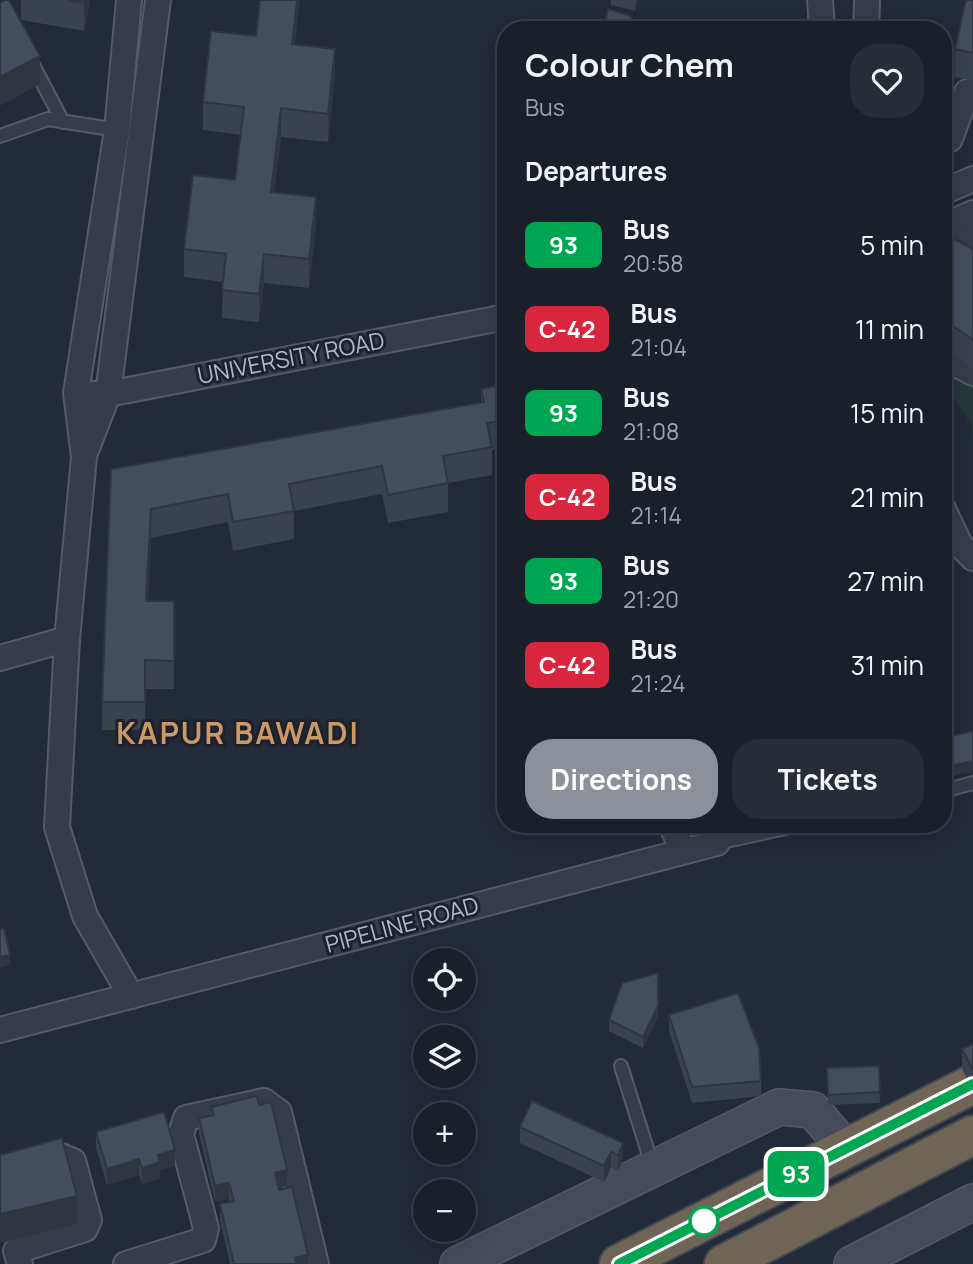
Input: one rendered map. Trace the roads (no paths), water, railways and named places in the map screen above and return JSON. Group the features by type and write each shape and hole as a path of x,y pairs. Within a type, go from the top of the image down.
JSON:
{"highway":[{"path":"619,1264 973,1084"},
{"path":"910,1116 932,1156"},
{"path":"724,1264 973,1135"}],"street":[{"path":"129,0 117,130 76,393 84,457 67,639 57,827 85,916 131,996"},
{"path":"84,457 108,394 158,0"},
{"path":"820,0 821,21"},
{"path":"867,21 869,1"},
{"path":"952,133 967,92 973,92"},
{"path":"952,188 973,179"},
{"path":"952,222 973,213"},
{"path":"952,247 973,238"},
{"name":"UNIVERSITY ROAD","path":"76,393 108,394 497,319"},
{"path":"952,362 973,373"},
{"path":"952,521 969,544"},
{"path":"0,658 67,639"},
{"path":"675,833 683,851"},
{"name":"PIPELINE ROAD","path":"0,1030 717,843"},
{"path":"126,1264 203,1240 206,1228 181,1134 186,1118 264,1101 279,1112 316,1264"},
{"path":"458,1264 779,1107 813,1110 846,1149"},
{"path":"0,1171 61,1156 74,1161 89,1220 85,1229 12,1256"},
{"path":"852,1264 973,1202"}],"lane":[{"path":"25,51 63,122"},
{"path":"0,136 48,119 117,130"},
{"path":"952,789 973,783"},
{"name":"PIPELINE ROAD","path":"717,843 753,833"},
{"path":"621,1066 653,1168"}],"district":[{"name":"KAPUR BAWADI","path":"238,734"}]}
